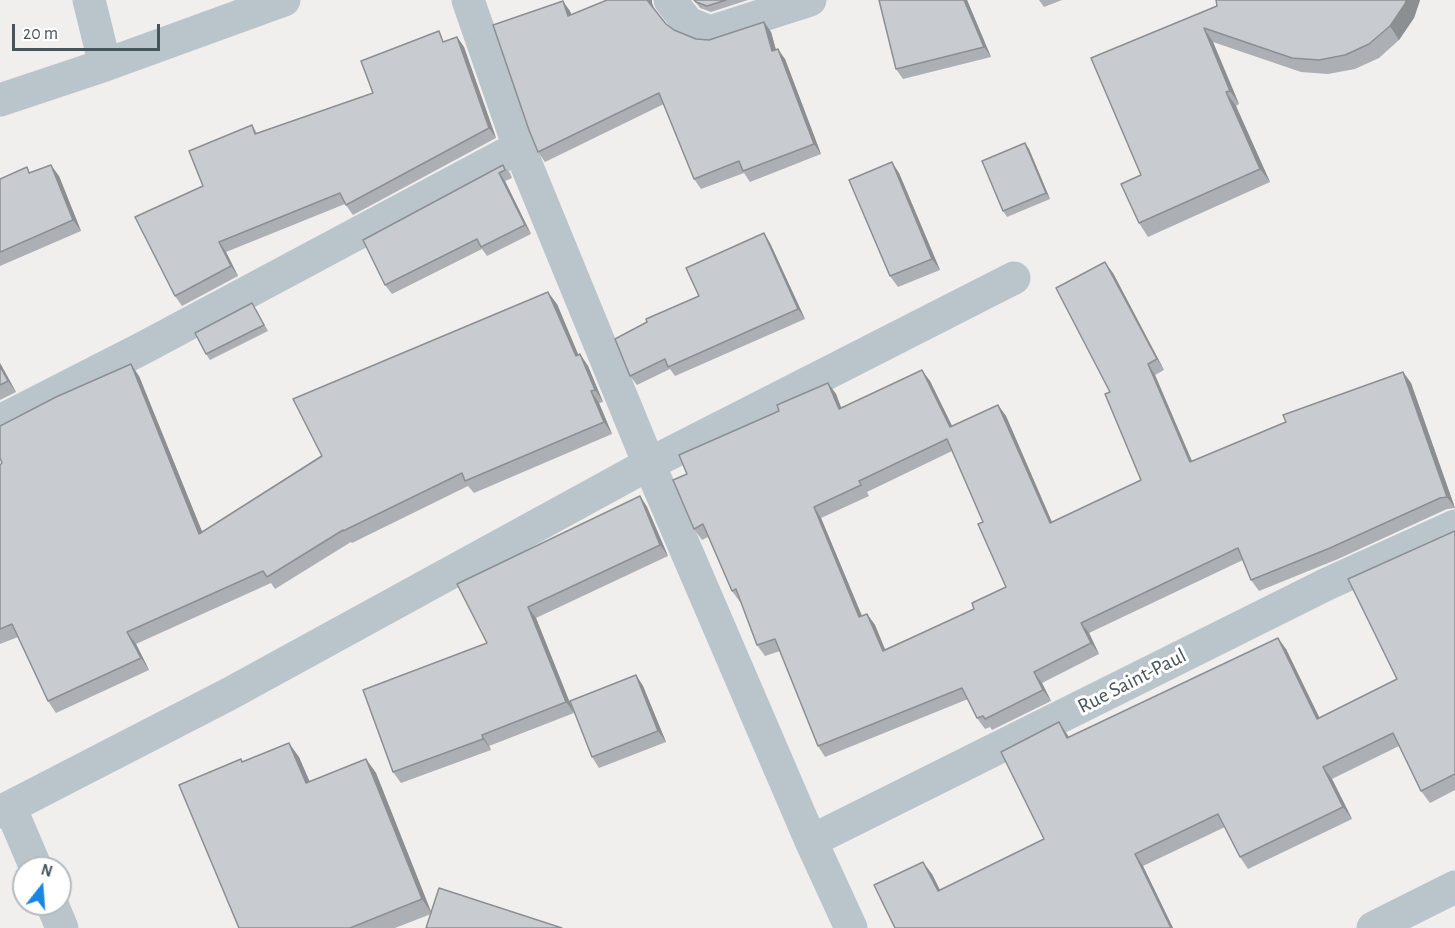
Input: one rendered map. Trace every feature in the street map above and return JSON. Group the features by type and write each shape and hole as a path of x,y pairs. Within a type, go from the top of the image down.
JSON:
{"street":[{"path":"89,0 105,65"},
{"path":"0,100 105,65 284,0"},
{"path":"468,0 519,147 649,464 811,841 851,928"},
{"path":"670,0 688,22 710,32 810,0"},
{"path":"0,421 143,348 519,147"},
{"path":"30,856 5,809 229,694 649,464 1014,278"},
{"name":"Rue Saint-Paul","path":"811,841 1327,584 1455,526"},
{"path":"1373,928 1455,887"}],"building":[{"path":"607,0 647,0 666,24 696,39 709,40 764,22 772,51 778,49 814,144 743,171 739,161 694,179 659,93 538,152 493,25 563,1 568,16"},
{"path":"694,0 726,0 707,6"},
{"path":"879,0 964,0 984,47 896,69"},
{"path":"1216,0 1406,0 1390,26 1369,44 1345,55 1319,60 1292,58 1204,28 1230,91 1226,92 1260,169 1139,223 1121,184 1141,175 1091,58 1217,6"},
{"path":"439,31 443,42 457,37 489,128 346,205 340,193 219,242 231,266 175,296 135,217 203,186 189,151 252,125 255,134 373,93 361,61"},
{"path":"1025,143 1046,193 1003,211 982,161"},
{"path":"892,162 932,259 890,276 849,180"},
{"path":"51,165 73,220 0,252 0,179 27,167 29,173"},
{"path":"503,165 505,170 499,173 525,225 481,247 477,239 385,285 363,240"},
{"path":"764,233 798,309 668,367 665,359 630,376 615,339 647,322 646,319 699,296 686,268"},
{"path":"1105,262 1157,359 1148,364 1190,462 1286,422 1283,415 1403,372 1447,497 1440,498 1330,548 1251,580 1238,548 1081,623 1091,643 1034,672 1043,690 985,719 983,716 977,718 962,688 818,746 775,639 757,645 736,589 732,591 703,524 694,529 673,480 687,474 679,455 779,411 777,405 828,383 839,409 922,370 950,427 998,405 1050,523 1141,480 1105,394 1110,392 1056,288","holes":["947,439 983,522 978,524 1006,587 972,603 974,609 883,651 867,614 859,617 814,507 861,485 859,481"]},
{"path":"548,292 576,356 580,354 595,390 591,391 604,422 465,481 462,473 343,530 267,577 263,571 127,632 141,658 48,701 12,624 0,629 0,465 2,463 0,426 56,397 131,364 199,534 322,456 293,399"},
{"path":"252,303 264,325 206,354 195,333"},
{"path":"0,366 8,381 0,385"},
{"path":"640,496 660,545 528,607 566,702 482,735 483,739 393,772 363,690 487,643 457,584"},
{"path":"1455,531 1455,774 1421,791 1393,733 1323,767 1343,807 1240,857 1218,814 1135,854 1171,928 895,928 874,885 923,862 938,891 1044,839 1001,752 1059,722 1067,738 1278,638 1317,719 1397,679 1348,579"},
{"path":"636,675 658,731 592,757 570,701"},
{"path":"289,743 306,783 366,759 422,899 350,928 239,928 179,785 241,759 242,762"},
{"path":"439,888 562,928 426,928"}]}
